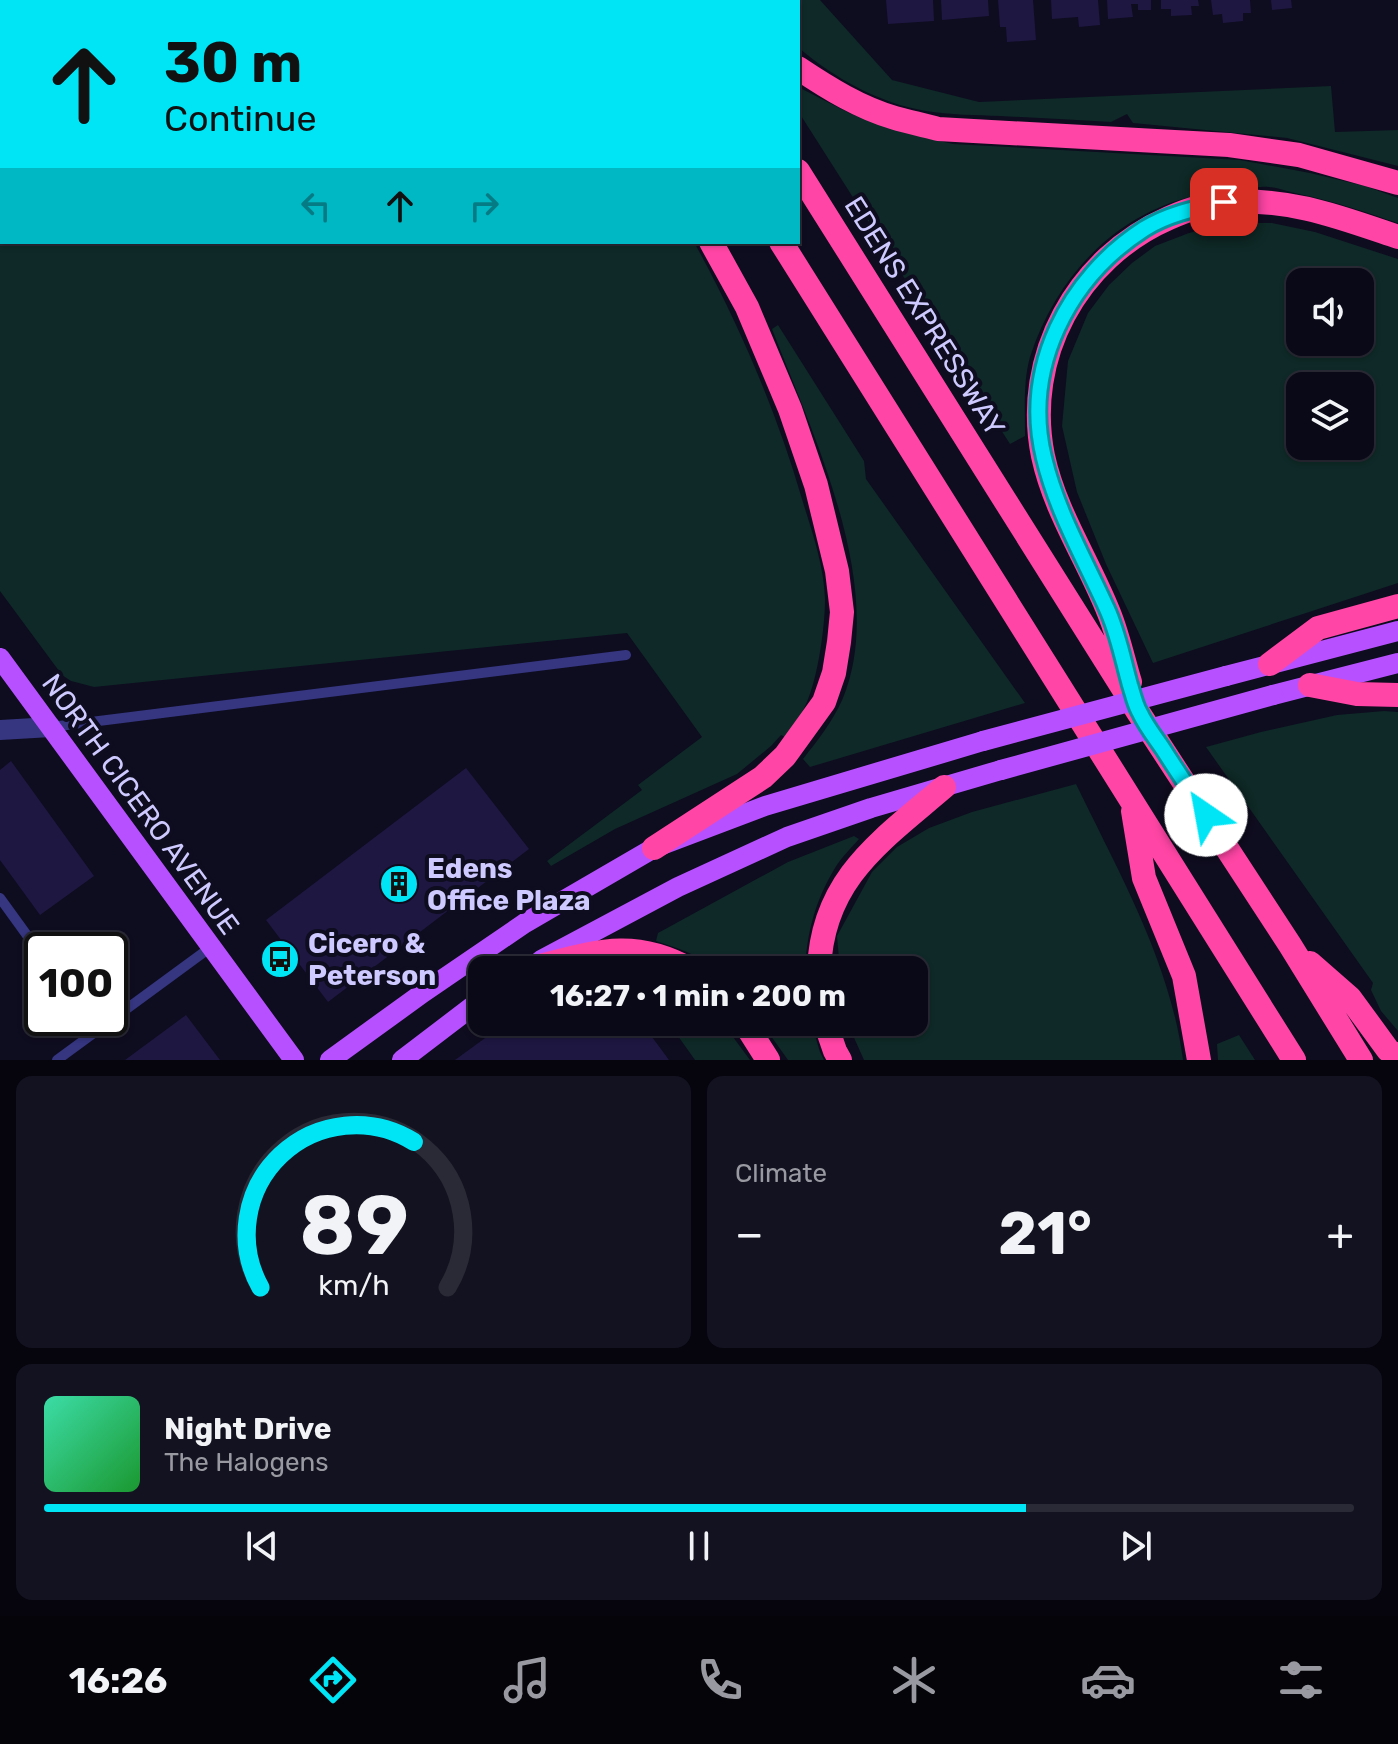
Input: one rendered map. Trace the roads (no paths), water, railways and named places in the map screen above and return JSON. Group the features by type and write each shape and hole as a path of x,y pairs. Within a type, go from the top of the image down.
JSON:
{"highway":[{"path":"800,69 857,103 892,117 938,129 1229,145 1299,155 1398,183"},
{"name":"EDENS EXPRESSWAY","path":"800,174 1361,1060"},
{"path":"1138,712 1109,613 1074,542 1043,457 1039,419 1040,381 1050,345 1065,310 1112,253 1146,228 1200,207 1224,202 1274,202 1316,210 1398,237"},
{"path":"654,848 763,777 785,756 824,702 834,673 842,612 837,571 816,485 790,409 747,307 712,244"},
{"path":"782,244 1294,1060"},
{"path":"1270,664 1318,628 1398,606"},
{"path":"1310,685 1357,694 1398,695"},
{"path":"820,956 826,923 837,895 855,868 874,846 944,787"},
{"path":"1130,797 1144,878 1184,976 1199,1060"},
{"path":"1290,945 1350,998 1388,1050 1398,1057"},
{"path":"585,956 615,949 644,951 660,956"},
{"path":"753,1036 768,1060"},
{"path":"830,1036 840,1060"}],"main road":[{"path":"330,1060 525,923 654,848 765,806 983,741 1398,631"},
{"name":"NORTH CICERO AVENUE","path":"0,658 294,1060"},
{"path":"550,956 678,887 787,837 871,808 1001,770 1398,663"},
{"path":"402,1060 468,1010"}],"street":[{"path":"0,730 51,727"}],"lane":[{"path":"51,727 626,655"},
{"path":"0,898 25,932"},
{"path":"128,1008 211,947"},
{"path":"57,1060 89,1036"}],"place":[{"name":"Edens Office Plaza","path":"399,884"},
{"name":"Cicero & Peterson","path":"280,959"}]}
